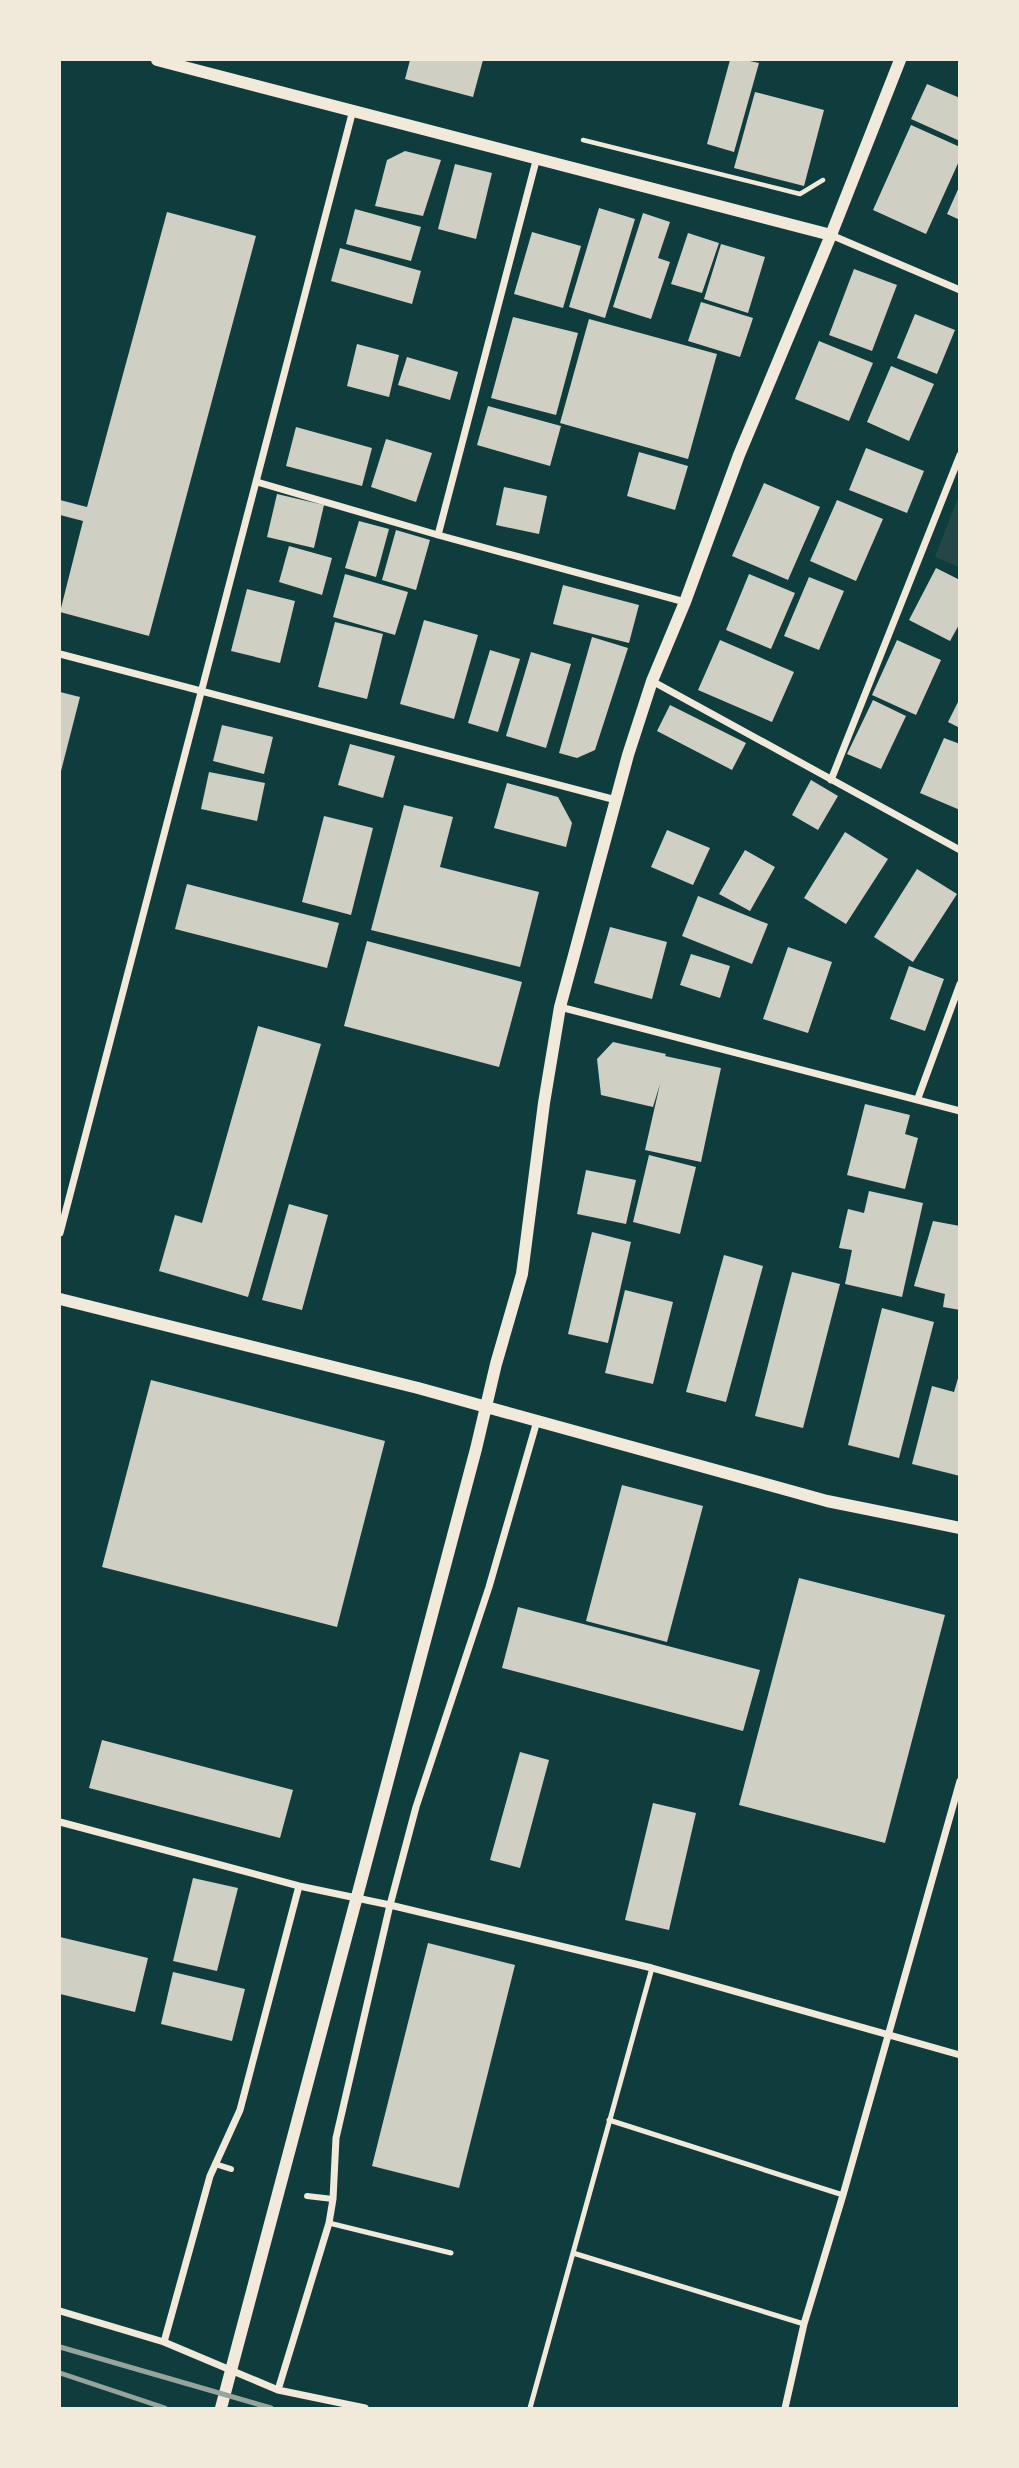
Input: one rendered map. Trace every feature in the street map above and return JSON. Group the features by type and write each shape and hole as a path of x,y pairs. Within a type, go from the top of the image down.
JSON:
{"street":[{"path":"157,60 831,235 960,290"},
{"path":"221,2409 522,1274 544,1103 560,1007 616,800 652,681 685,602 739,455 831,235 900,60"},
{"path":"60,1233 354,110"},
{"path":"438,535 537,157"},
{"path":"831,780 960,455"},
{"path":"257,482 438,535 685,602"},
{"path":"60,654 616,800"},
{"path":"652,681 960,850"},
{"path":"918,1098 960,984"},
{"path":"560,1007 960,1111"},
{"path":"60,1299 538,1420 827,1501 960,1528"},
{"path":"278,2390 329,2223 336,2138 390,1905 416,1807 489,1587 538,1420"},
{"path":"785,2409 804,2323 959,1783"},
{"path":"60,1822 299,1885 652,1968 960,2055"},
{"path":"164,2342 210,2176 240,2110 299,1885"},
{"path":"215,2164 231,2169"},
{"path":"307,2196 333,2199"},
{"path":"60,2311 164,2342 278,2390 365,2409"}],"lane":[{"path":"530,2409 652,1968"},
{"path":"609,2120 843,2194"},
{"path":"329,2223 451,2253"},
{"path":"573,2253 804,2323"}],"path":[{"path":"583,140 800,194 825,179"}],"shaded area":[{"path":"959,495 959,567 935,557"}],"building":[{"path":"410,60 483,60 473,97 405,79"},
{"path":"730,60 759,63 734,152 707,144"},
{"path":"927,84 960,98 960,141 911,119"},
{"path":"755,92 824,110 804,186 734,168"},
{"path":"911,125 960,147 960,159 926,234 873,210"},
{"path":"405,151 441,160 423,216 375,206 387,160"},
{"path":"455,164 492,173 476,239 438,229"},
{"path":"960,185 960,220 947,214"},
{"path":"599,208 635,219 605,318 569,307"},
{"path":"355,209 421,227 411,261 346,244"},
{"path":"167,212 256,236 149,636 60,612 83,521 60,515 60,500 87,507"},
{"path":"643,213 670,222 658,258 670,262 651,319 613,307"},
{"path":"532,232 581,246 563,308 514,294"},
{"path":"688,233 719,243 702,293 671,284"},
{"path":"721,244 765,257 748,313 704,299"},
{"path":"340,248 421,271 412,304 331,281"},
{"path":"854,269 897,285 872,351 829,335"},
{"path":"701,302 753,318 740,357 688,341"},
{"path":"915,314 955,330 937,374 897,358"},
{"path":"513,317 578,333 556,415 491,398"},
{"path":"589,319 717,354 688,459 560,423"},
{"path":"819,341 873,363 849,421 795,399"},
{"path":"357,344 399,355 389,397 347,386"},
{"path":"407,357 458,372 450,400 398,385"},
{"path":"891,366 934,384 909,441 867,422"},
{"path":"488,406 561,426 550,466 477,445"},
{"path":"296,427 372,448 362,486 286,466"},
{"path":"386,439 432,453 416,502 371,487"},
{"path":"866,448 924,471 907,513 849,490"},
{"path":"639,452 688,466 675,510 627,496"},
{"path":"764,483 820,507 788,580 732,556"},
{"path":"504,487 547,496 539,534 496,525"},
{"path":"277,494 324,505 314,548 267,537"},
{"path":"837,500 883,519 856,581 810,561"},
{"path":"359,521 389,529 376,577 345,568"},
{"path":"396,530 430,540 416,590 382,580"},
{"path":"289,546 332,558 322,595 279,582"},
{"path":"936,568 960,580 960,623 950,641 909,620"},
{"path":"345,574 408,592 395,635 333,617"},
{"path":"749,574 795,593 771,649 726,630"},
{"path":"809,577 844,591 819,650 784,636"},
{"path":"563,585 639,605 629,643 553,624"},
{"path":"247,589 295,601 280,663 231,651"},
{"path":"424,620 478,635 454,719 400,704"},
{"path":"335,622 383,634 367,699 318,687"},
{"path":"592,637 628,648 595,750 577,758 559,753"},
{"path":"720,640 794,672 772,722 698,690"},
{"path":"897,640 941,660 916,715 872,695"},
{"path":"490,650 520,659 498,732 468,723"},
{"path":"531,652 571,664 546,748 506,736"},
{"path":"60,692 80,697 60,775"},
{"path":"960,698 960,728 948,722"},
{"path":"873,700 906,716 881,769 847,754"},
{"path":"670,705 746,743 732,770 657,731"},
{"path":"222,725 273,737 264,774 213,761"},
{"path":"944,738 960,744 960,810 920,793"},
{"path":"350,744 395,756 383,798 338,785"},
{"path":"209,772 265,783 257,821 201,809"},
{"path":"811,780 838,796 818,830 792,815"},
{"path":"507,783 558,797 572,823 566,847 494,828"},
{"path":"404,805 453,817 440,867 539,892 520,967 371,930"},
{"path":"324,816 373,828 351,915 302,902"},
{"path":"667,830 710,848 693,885 651,867"},
{"path":"845,832 888,859 846,924 804,898"},
{"path":"745,850 775,867 750,911 719,894"},
{"path":"917,869 957,894 913,962 874,937"},
{"path":"187,884 339,923 327,968 175,929"},
{"path":"698,896 768,924 752,964 682,936"},
{"path":"610,927 667,942 652,999 594,983"},
{"path":"367,941 522,982 499,1067 344,1026"},
{"path":"788,947 832,962 808,1033 763,1019"},
{"path":"691,954 730,966 720,998 680,985"},
{"path":"909,966 944,979 925,1031 890,1019"},
{"path":"258,1026 321,1044 248,1297 159,1271 175,1215 202,1223"},
{"path":"613,1042 721,1068 701,1162 645,1150 660,1084 653,1107 601,1095 597,1059"},
{"path":"865,1104 910,1115 905,1134 918,1138 905,1189 847,1175"},
{"path":"649,1155 696,1167 680,1234 633,1222"},
{"path":"586,1170 636,1180 626,1224 577,1214"},
{"path":"869,1191 923,1203 902,1297 845,1284 852,1250 839,1248 848,1209 864,1213"},
{"path":"289,1204 328,1215 302,1310 262,1300"},
{"path":"933,1221 960,1226 960,1310 943,1307 945,1294 914,1286"},
{"path":"592,1232 631,1242 608,1343 568,1334"},
{"path":"724,1255 763,1266 726,1402 686,1392"},
{"path":"792,1272 840,1284 803,1428 755,1416"},
{"path":"625,1290 673,1302 653,1384 605,1373"},
{"path":"882,1308 934,1322 899,1458 848,1445"},
{"path":"959,1375 960,1476 912,1464 932,1386 954,1392"},
{"path":"151,1380 385,1441 337,1627 102,1567"},
{"path":"622,1485 703,1506 667,1642 586,1621"},
{"path":"799,1578 945,1615 885,1843 739,1805"},
{"path":"518,1607 760,1670 743,1731 502,1668"},
{"path":"102,1740 293,1790 280,1838 89,1788"},
{"path":"520,1752 549,1760 520,1868 490,1860"},
{"path":"653,1803 696,1813 669,1930 625,1920"},
{"path":"193,1878 238,1888 217,1971 173,1961"},
{"path":"60,1937 148,1958 135,2012 60,1994"},
{"path":"428,1943 515,1965 459,2188 372,2166"},
{"path":"173,1972 245,1989 232,2041 161,2024"}],"railway":[{"path":"60,2347 271,2408"},
{"path":"60,2373 165,2408"}]}
